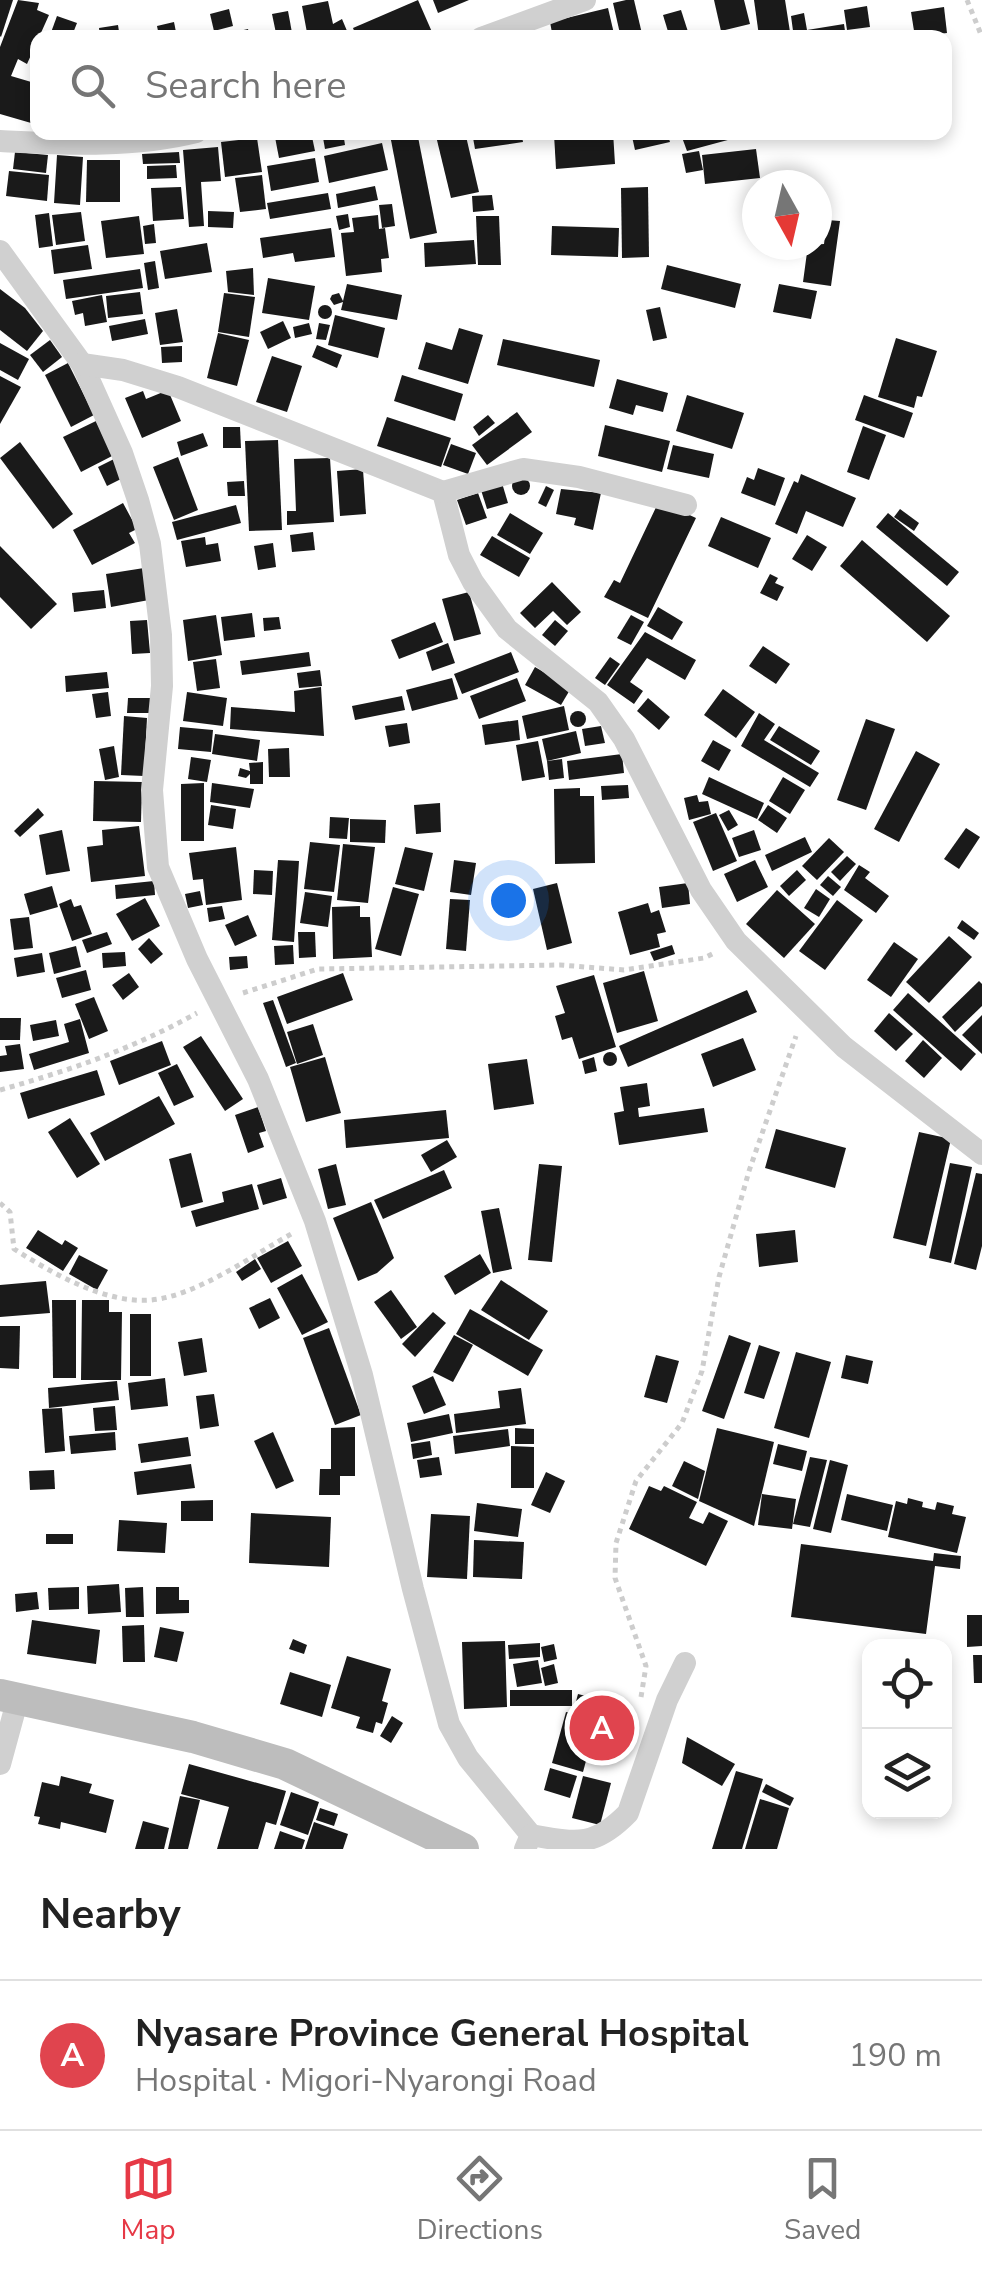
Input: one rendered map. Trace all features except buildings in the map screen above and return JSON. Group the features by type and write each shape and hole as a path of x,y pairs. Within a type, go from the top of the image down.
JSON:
{"street":[{"path":"503,30 584,0"},
{"path":"0,141 146,140"},
{"path":"0,251 82,364 122,453 138,500 155,574 162,669 152,790 158,867 258,1079 315,1221 362,1375 449,1724 468,1758 528,1842 581,1843 615,1826 628,1812 685,1663"},
{"path":"82,364 124,370 178,387 443,492 523,470 579,477 686,505"},
{"path":"443,492 459,554 473,582 507,629 598,702 624,738 700,890 736,941 844,1047 982,1154"},
{"path":"0,1764 9,1697 193,1737 285,1764 463,1849"}],"path":[{"path":"967,0 982,37"},
{"path":"0,1090 85,1066 160,1034 220,1001 318,969 560,965 624,970 704,958 736,941"},
{"path":"654,1738 640,1692 646,1666 614,1578 616,1543 636,1480 682,1423 702,1371 719,1277 749,1171 807,1008"},
{"path":"0,1203 10,1212 14,1249 54,1274 97,1292 151,1300 197,1286 315,1221"}],"place":[{"name":"Nyasare Province General Hospital","path":"602,1728"}]}
